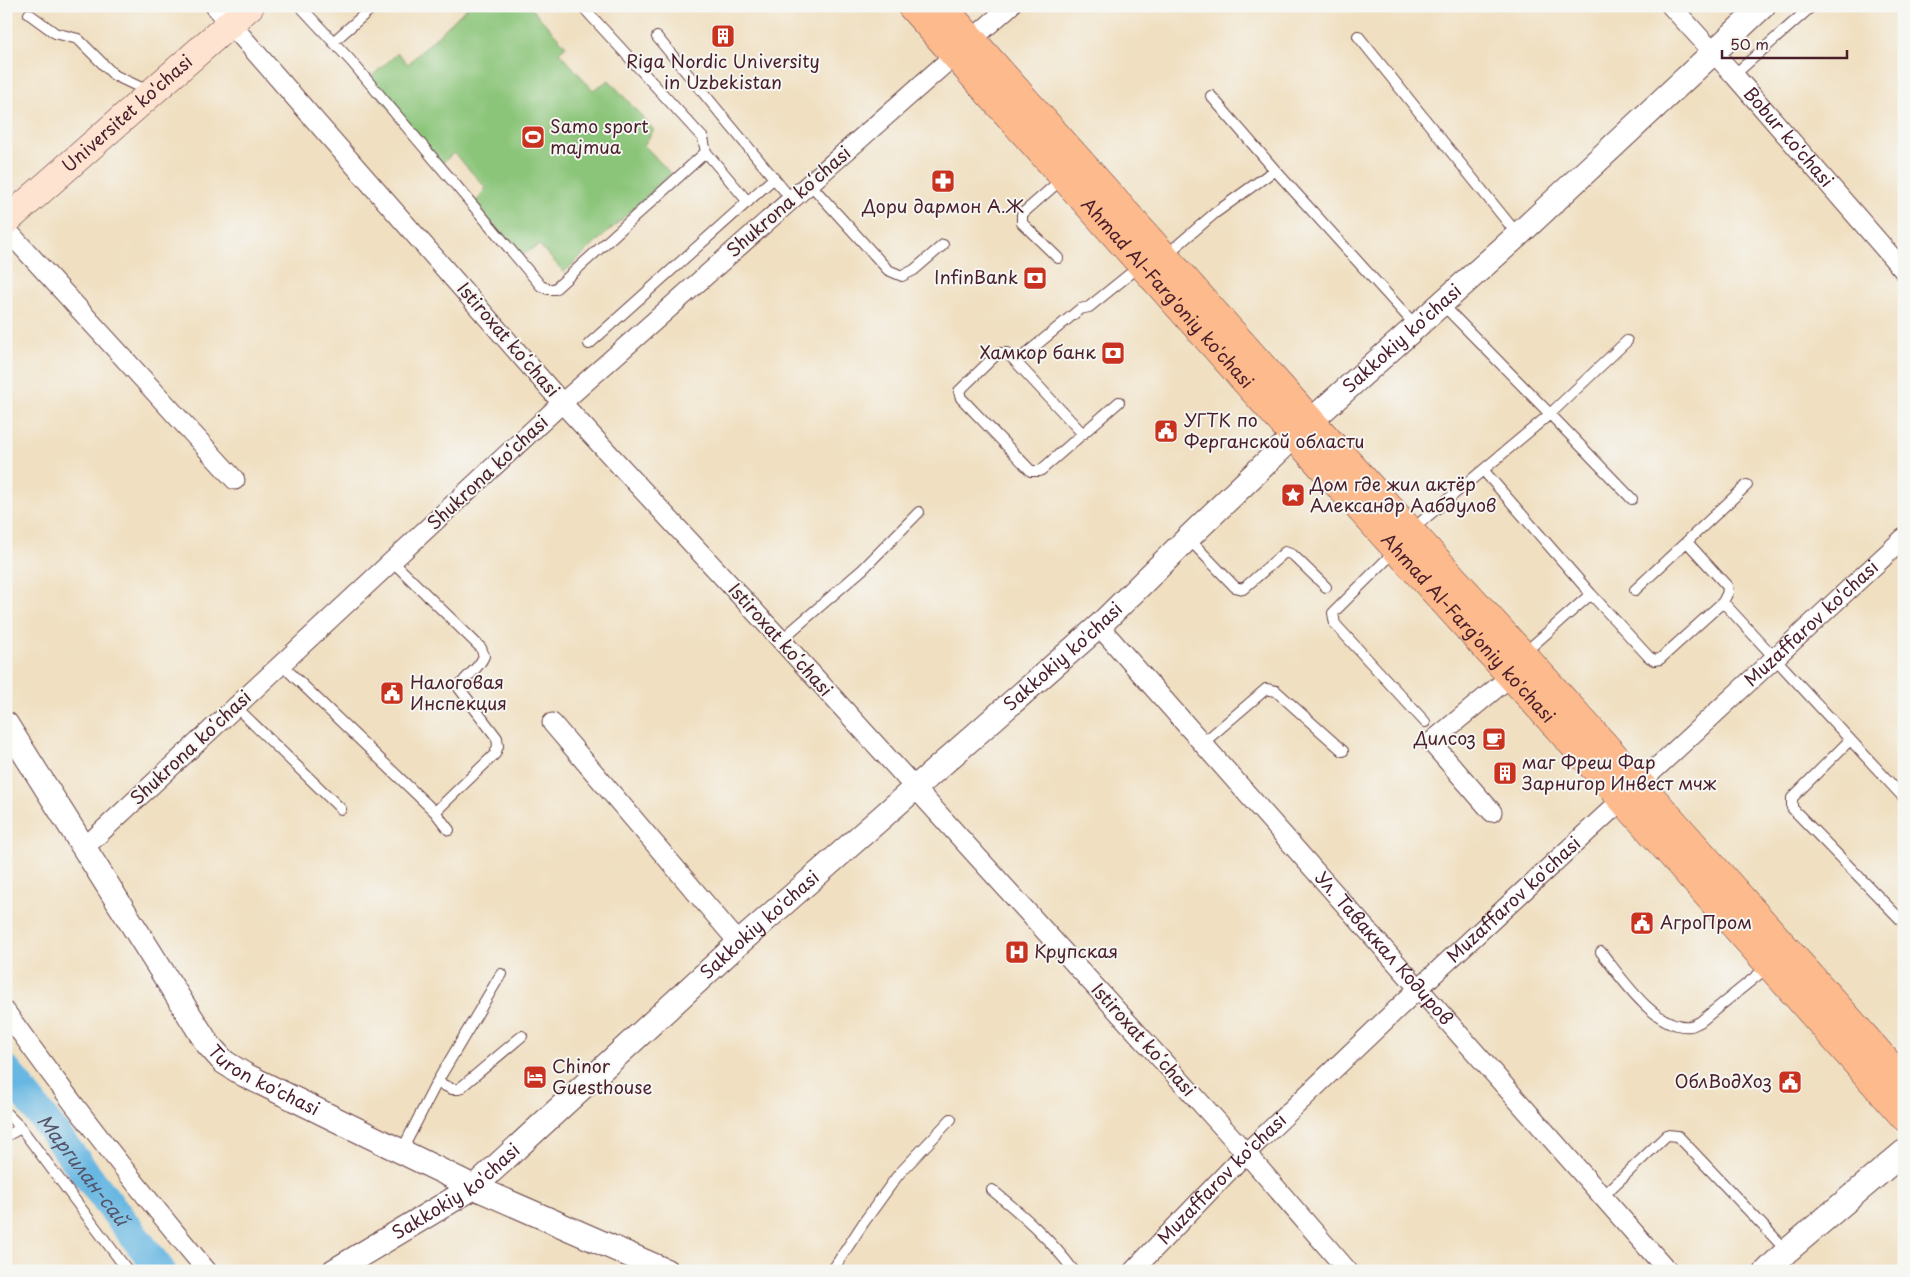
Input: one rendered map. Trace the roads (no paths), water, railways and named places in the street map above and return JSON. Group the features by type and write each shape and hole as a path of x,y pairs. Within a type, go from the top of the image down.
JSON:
{"main road":[{"name":"Ahmad Al-Farg'oniy ko'chasi","path":"911,6 964,48 1302,428 1630,791 1904,1081"},
{"name":"Ahmad Al-Farg'oniy ko'chasi","path":"942,6 964,48 1064,177 1153,260"},
{"name":"Universitet ko'chasi","path":"6,221 152,93 232,12"},
{"name":"Ahmad Al-Farg'oniy ko'chasi","path":"1630,791 1770,965 1904,1117"}],"street":[{"name":"Shukrona koʻchasi","path":"85,847 562,403 1010,6"},
{"name":"Bobur ko'chasi","path":"1671,6 1734,75 1904,270"},
{"name":"Sakkokiy ko'chasi","path":"334,1271 474,1187 739,943 1099,626 1302,428 1518,235 1764,6"},
{"name":"Istiroxat koʻchasi","path":"232,12 562,403 1246,1153 1348,1271"},
{"path":"6,229 235,480"},
{"name":"Muzaffarov ko'chasi","path":"1134,1271 1246,1153 1419,988 1904,538"},
{"name":"Ул. Таваккал Кодиров","path":"1099,626 1668,1271"},
{"path":"1492,812 1431,742 1517,666"},
{"path":"552,723 739,943"},
{"name":"Turon ko'chasi","path":"6,724 207,1043 224,1062 245,1075 400,1153 666,1271"},
{"path":"6,1012 131,1180 208,1271"},
{"path":"1778,1264 1904,1152"}],"lane":[{"path":"300,6 333,42 541,286 548,289 555,289 706,152"},
{"path":"333,42 374,6"},
{"path":"582,6 703,138 706,152 748,202"},
{"path":"1734,75 1812,6"},
{"path":"29,14 55,33 78,40 114,75 152,93"},
{"path":"1358,36 1518,235"},
{"path":"656,37 792,200"},
{"path":"1211,96 1274,170 1416,326"},
{"path":"1016,362 1080,309 1089,307 1274,170"},
{"path":"1058,258 1022,223 1022,214 1064,177"},
{"path":"589,344 774,178"},
{"path":"810,184 888,270 902,276 914,270 944,245"},
{"path":"1441,303 1632,499"},
{"path":"1425,722 1335,624 1333,613 1403,540 1550,414 1627,341"},
{"path":"1082,434 1007,353 998,353 959,391 961,398 1031,471 1040,471 1119,402"},
{"path":"1484,471 1591,594 1649,657 1654,660 1660,659 1723,602 1728,592 1727,586 1686,542"},
{"path":"1635,590 1747,485"},
{"path":"780,640 863,569 919,512"},
{"path":"1188,538 1235,587 1243,589 1285,552 1294,555 1326,587"},
{"path":"392,561 481,648 484,656 480,666 462,683 460,688 497,738 498,746 495,754 435,812"},
{"path":"1517,666 1591,594"},
{"path":"1723,602 1904,798"},
{"path":"281,664 435,812 449,830"},
{"path":"1203,743 1266,689 1276,691 1343,751"},
{"path":"236,707 341,810"},
{"path":"1850,740 1792,798 1792,808 1904,922"},
{"path":"1600,952 1657,1017 1673,1023 1690,1026 1700,1022 1770,965"},
{"path":"400,1153 437,1082 501,974"},
{"path":"437,1082 452,1090 459,1089 522,1036"},
{"path":"6,1114 21,1128 128,1271"},
{"path":"832,1271 898,1175 951,1119"},
{"path":"6,1136 21,1128"},
{"path":"1603,1196 1667,1135 1678,1136 1778,1264"},
{"path":"992,1190 1032,1223 1057,1248 1074,1271"}],"waterway":[{"name":"Маргилан-сай","path":"6,1070 161,1271"}],"place":[{"name":"Riga Nordic University in Uzbekistan","path":"723,36"},
{"name":"Samo sport majmua","path":"533,137"},
{"name":"Дори дармон А.Ж","path":"943,181"},
{"name":"InfinBank","path":"1035,278"},
{"name":"Хамкор банк","path":"1113,353"},
{"name":"УГТК по Ферганской области","path":"1166,431"},
{"name":"Дом где жил актёр Александр Аабдулов","path":"1293,495"},
{"name":"Налоговая Инспекция","path":"392,693"},
{"name":"Дилсоз","path":"1494,739"},
{"name":"маг Фреш Фар Зарнигор Инвест мчж","path":"1505,773"},
{"name":"АгроПром","path":"1642,923"},
{"name":"Крупская","path":"1017,952"},
{"name":"Chinor Guesthouse","path":"535,1077"},
{"name":"ОблВодХоз","path":"1790,1082"}]}
